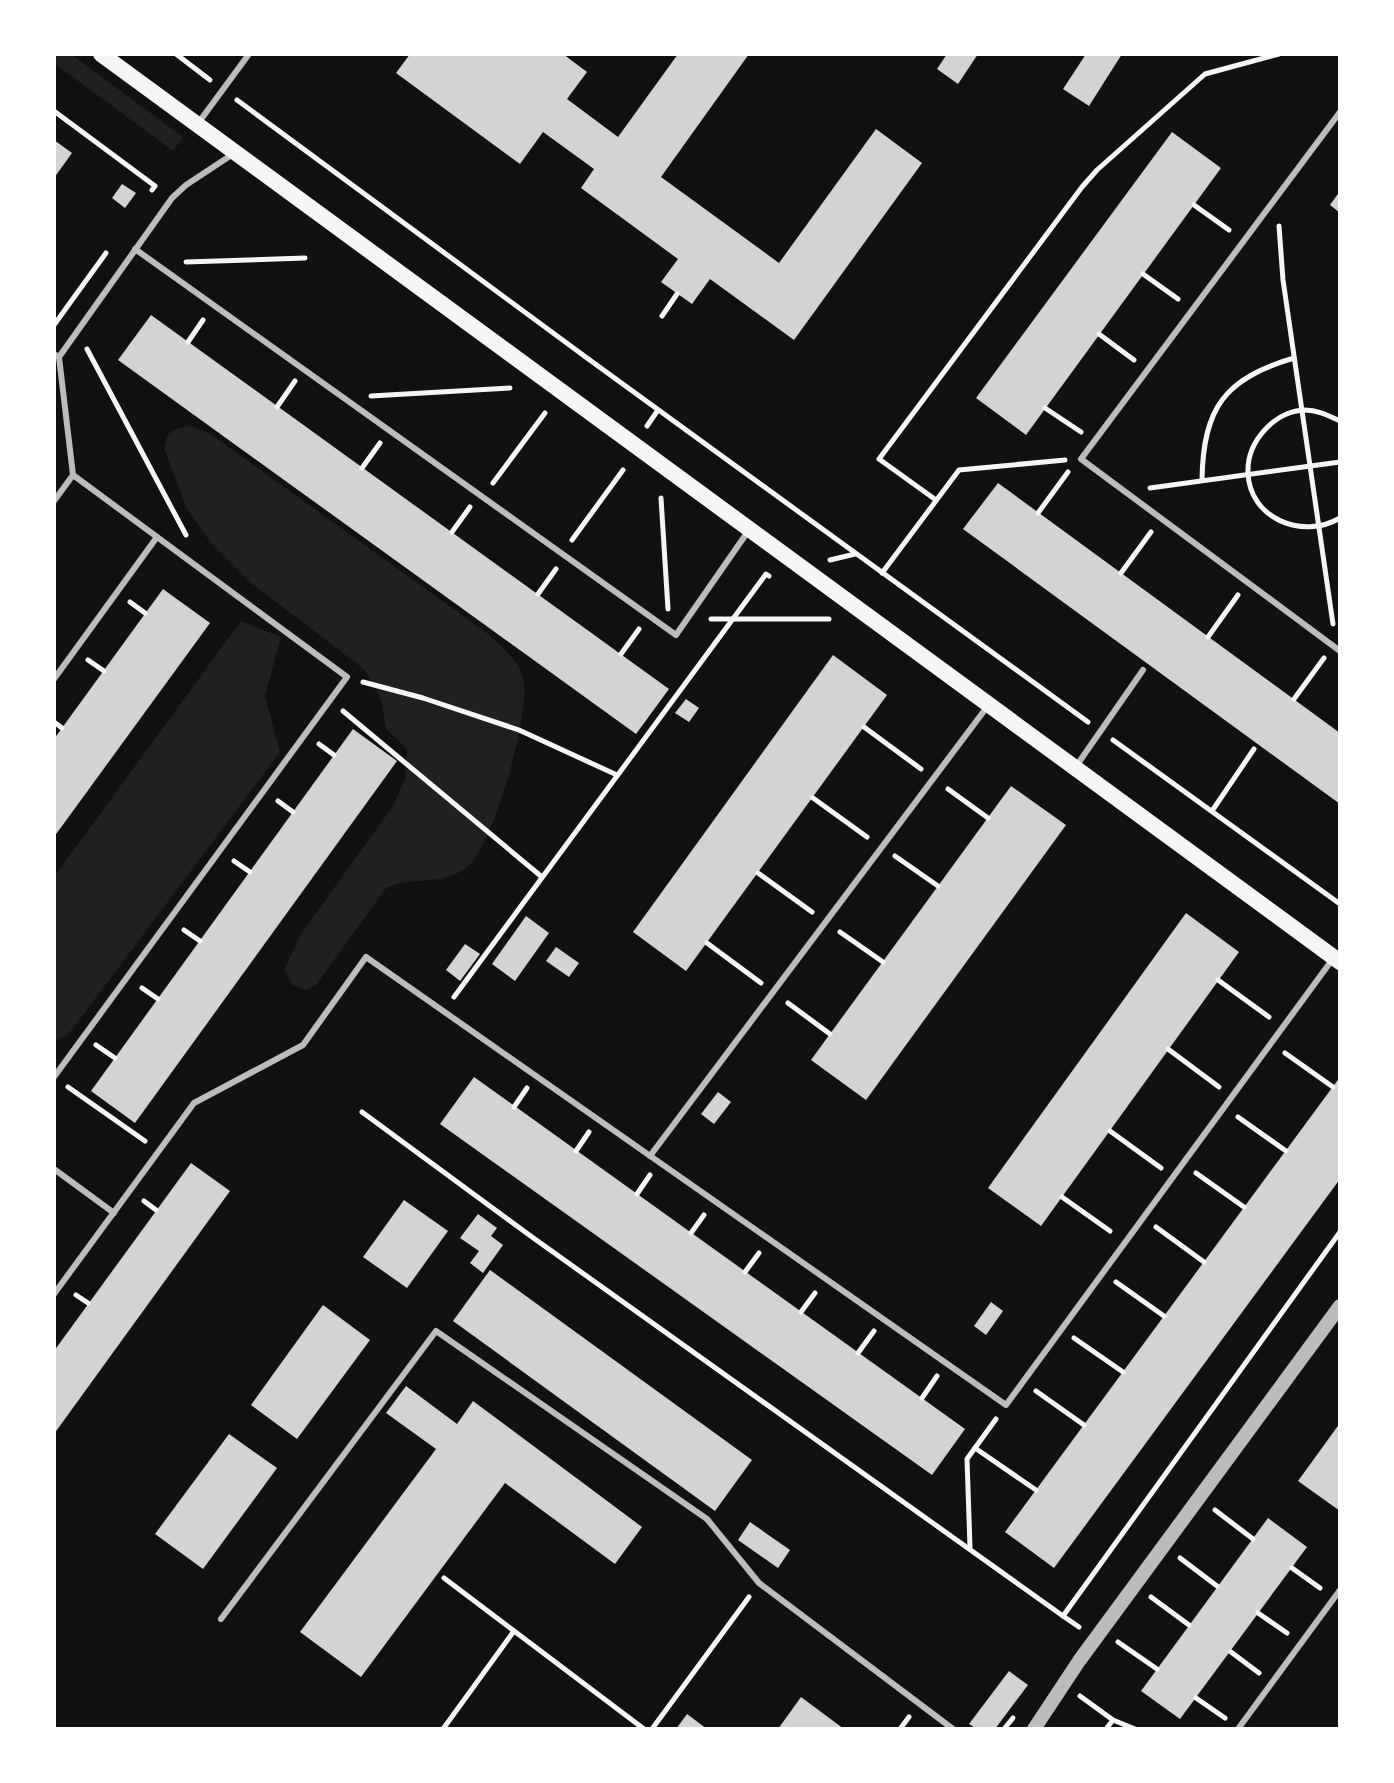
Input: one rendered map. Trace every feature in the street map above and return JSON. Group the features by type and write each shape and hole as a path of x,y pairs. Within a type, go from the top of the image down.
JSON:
{"main road":[{"path":"101,54 1337,960"}],"street":[{"path":"1034,1729 1102,1630 1340,1306"}],"lane":[{"path":"197,126 249,54"},
{"path":"1336,648 1079,459 1340,112"},
{"path":"54,501 73,475 56,355 77,331 172,198 186,185 235,153"},
{"path":"135,249 676,635 750,528"},
{"path":"54,1077 347,677 73,475"},
{"path":"54,679 157,537"},
{"path":"1075,767 1143,670"},
{"path":"650,1156 989,704"},
{"path":"54,1294 194,1103 303,1045 366,957 1006,1405 1271,1042 1337,960"},
{"path":"54,1169 114,1213"},
{"path":"221,1619 436,1331 707,1519 759,1583 953,1729"},
{"path":"1238,1728 1340,1590"}],"path":[{"path":"176,54 856,554"},
{"path":"936,500 879,459 1082,187 1205,74 1279,54"},
{"path":"54,111 155,186 146,198"},
{"path":"1277,197 1283,280 1336,648 1294,699"},
{"path":"1194,205 1244,240"},
{"path":"54,325 109,249"},
{"path":"154,263 305,258"},
{"path":"1143,274 1193,309"},
{"path":"662,316 677,294"},
{"path":"188,342 213,305"},
{"path":"77,331 206,572"},
{"path":"1099,334 1148,370"},
{"path":"1202,480 1209,426 1222,401 1240,380 1264,367 1294,358"},
{"path":"277,407 303,369"},
{"path":"343,398 510,388"},
{"path":"1045,408 1094,442"},
{"path":"1340,421 1323,413 1302,410 1283,416 1266,427 1255,444 1248,474 1259,502 1273,517 1290,525 1319,528 1340,518"},
{"path":"452,532 545,413"},
{"path":"362,468 389,430"},
{"path":"882,573 959,470 1079,459"},
{"path":"1038,513 1079,459"},
{"path":"1125,491 1340,462"},
{"path":"538,594 623,470"},
{"path":"661,498 669,630"},
{"path":"1121,573 1162,518"},
{"path":"443,1011 766,574"},
{"path":"1208,637 1247,582"},
{"path":"621,654 648,615"},
{"path":"686,621 734,617 829,619"},
{"path":"347,677 519,730 617,775"},
{"path":"329,701 542,877"},
{"path":"54,722 62,728"},
{"path":"1212,811 1254,749"},
{"path":"1218,980 1283,1027"},
{"path":"1271,1042 1333,1087"},
{"path":"1168,1049 1232,1096"},
{"path":"66,1086 159,1151"},
{"path":"1224,1107 1286,1151"},
{"path":"362,1112 1063,1616 1340,1232"},
{"path":"1110,1131 1173,1177"},
{"path":"1183,1163 1244,1207"},
{"path":"1062,1197 1125,1242"},
{"path":"1143,1217 1204,1262"},
{"path":"1103,1272 1164,1316"},
{"path":"1061,1329 1123,1372"},
{"path":"1022,1382 1084,1425"},
{"path":"970,1549 967,1459 1006,1405"},
{"path":"975,1448 1036,1490"},
{"path":"1199,1499 1253,1539"},
{"path":"1164,1546 1217,1586"},
{"path":"1292,1568 1334,1598"},
{"path":"444,1578 644,1729"},
{"path":"652,1729 759,1583"},
{"path":"1135,1585 1189,1625"},
{"path":"1258,1613 1301,1642"},
{"path":"1102,1630 1157,1669"},
{"path":"443,1729 514,1631"},
{"path":"1231,1652 1272,1682"},
{"path":"1075,1692 1113,1720 1135,1729"},
{"path":"1196,1698 1238,1728"},
{"path":"1106,1729 1113,1720"}],"shaded area":[{"path":"54,54 71,54 183,137 173,151 54,63"},
{"path":"192,426 212,435 487,633 515,661 524,681 521,721 508,779 488,835 477,855 467,867 447,877 386,888 316,985 306,990 293,985 284,970 301,934 393,806 405,779 407,749 386,729 381,700 365,670 250,582 211,543 186,507 164,448 168,434 178,428"},
{"path":"241,621 281,637 265,696 280,752 68,1035 54,1041 54,877"}],"building":[{"path":"410,54 563,54 587,72 567,99 618,137 678,54 749,54 661,177 779,263 876,129 922,163 794,340 710,279 692,304 661,282 678,259 581,188 594,169 543,132 520,164 396,73"},
{"path":"947,54 978,54 958,84 937,69"},
{"path":"1086,54 1122,54 1089,106 1063,89"},
{"path":"1172,132 1221,168 1026,435 976,398"},
{"path":"54,140 72,153 54,178"},
{"path":"122,184 136,193 125,208 112,198"},
{"path":"1340,191 1340,213 1330,205"},
{"path":"151,315 669,689 636,734 118,360"},
{"path":"998,483 1340,733 1340,804 963,529"},
{"path":"163,589 210,623 54,837 54,739"},
{"path":"833,655 887,695 686,971 633,932"},
{"path":"686,699 699,708 689,722 675,713"},
{"path":"353,729 397,761 135,1123 91,1091"},
{"path":"1011,786 1066,825 866,1100 811,1060"},
{"path":"1186,913 1239,952 1041,1226 988,1188"},
{"path":"526,916 549,933 515,981 492,964"},
{"path":"465,944 480,954 460,981 446,970"},
{"path":"556,947 579,963 569,977 546,961"},
{"path":"474,1077 965,1429 932,1475 440,1124"},
{"path":"1340,1077 1340,1179 1054,1568 1005,1532"},
{"path":"718,1092 731,1102 714,1124 701,1114"},
{"path":"191,1163 230,1191 54,1434 54,1351"},
{"path":"404,1200 448,1231 407,1288 363,1257"},
{"path":"478,1214 497,1228 491,1236 503,1245 483,1273 470,1263 479,1251 460,1238"},
{"path":"490,1270 752,1460 715,1511 453,1321"},
{"path":"991,1302 1003,1311 986,1335 974,1326"},
{"path":"323,1305 370,1340 297,1439 251,1405"},
{"path":"406,1386 457,1424 473,1401 642,1527 615,1564 505,1483 361,1677 300,1632 436,1449 386,1413"},
{"path":"1340,1423 1340,1511 1298,1481"},
{"path":"229,1434 277,1468 203,1569 155,1534"},
{"path":"1268,1518 1307,1547 1180,1719 1141,1691"},
{"path":"750,1522 790,1550 778,1568 738,1540"},
{"path":"1009,1671 1028,1685 995,1729 977,1729 969,1724"},
{"path":"801,1697 844,1729 778,1729"},
{"path":"687,1714 707,1729 676,1729"}]}
